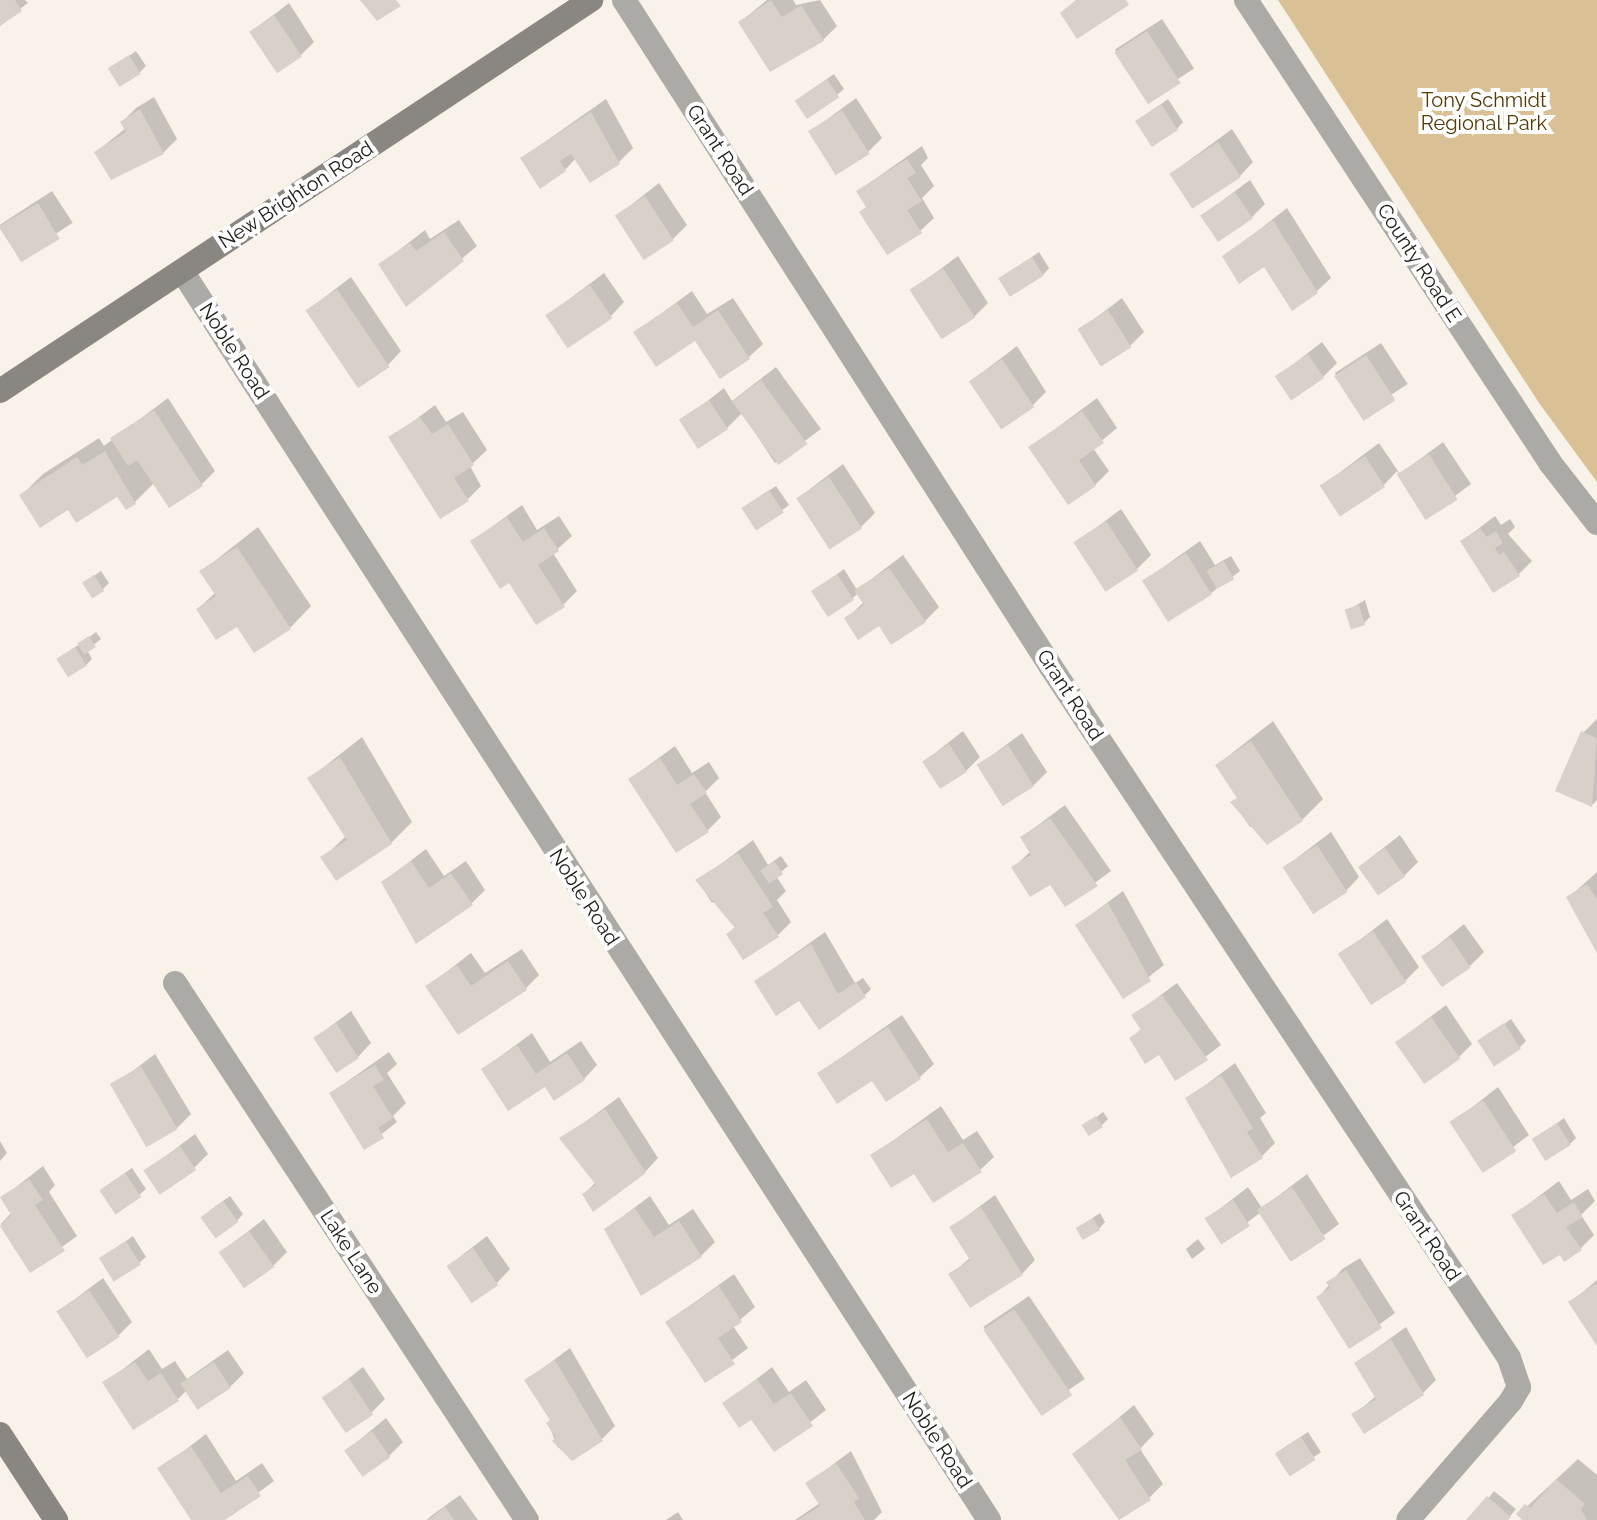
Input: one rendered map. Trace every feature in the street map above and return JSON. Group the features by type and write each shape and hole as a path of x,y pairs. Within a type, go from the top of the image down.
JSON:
{"street":[{"name":"New Brighton Road","path":"0,391 591,0"},
{"name":"Grant Road","path":"624,0 1051,667 1509,1358 1519,1387 1408,1520"},
{"name":"County Road E","path":"1246,0 1551,464 1597,523"},
{"name":"Noble Road","path":"182,271 989,1520"},
{"name":"Lake Lane","path":"175,983 527,1520"},
{"path":"0,1434 56,1520"}],"green space":[{"name":"Tony Schmidt Regional Park","path":"1278,0 1597,0 1597,482 1539,403"}],"building":[{"path":"0,0 15,0 22,11 0,26"},
{"path":"360,0 396,0 401,6 377,21"},
{"path":"771,0 782,17 801,5 824,41 770,72 738,22"},
{"path":"1076,0 1126,0 1129,5 1077,39 1060,13"},
{"path":"274,15 302,56 277,73 249,32"},
{"path":"1147,31 1181,83 1148,104 1114,52"},
{"path":"129,55 141,74 119,87 108,68"},
{"path":"827,79 839,97 807,119 795,101"},
{"path":"1161,104 1178,130 1152,147 1135,121"},
{"path":"140,109 164,154 111,180 94,152 126,132 120,122"},
{"path":"842,110 870,154 836,175 808,131"},
{"path":"591,112 620,164 590,183 571,154 560,161 566,171 540,189 520,158"},
{"path":"1218,142 1241,177 1192,209 1169,174"},
{"path":"907,159 916,173 907,178 922,201 907,210 922,233 887,255 859,212 866,207 856,191"},
{"path":"1235,192 1253,219 1218,242 1200,215"},
{"path":"645,196 674,240 644,260 615,216"},
{"path":"38,203 60,239 21,262 0,226"},
{"path":"1273,220 1318,293 1292,311 1264,267 1239,284 1222,256"},
{"path":"444,232 464,261 406,307 378,264 410,243 416,251"},
{"path":"1032,257 1044,276 1010,297 998,278"},
{"path":"943,268 975,317 942,339 909,290"},
{"path":"590,285 612,318 568,348 545,315"},
{"path":"337,289 390,367 358,388 305,310"},
{"path":"677,303 693,327 718,310 750,359 720,379 695,341 656,367 633,332"},
{"path":"1108,310 1131,347 1101,366 1077,329"},
{"path":"1308,354 1324,378 1291,400 1275,376"},
{"path":"1366,355 1395,400 1364,421 1334,376"},
{"path":"1002,359 1034,407 1001,429 969,381"},
{"path":"761,380 807,444 778,465 732,401"},
{"path":"709,400 728,429 698,449 679,420"},
{"path":"154,410 203,486 169,508 137,460 128,466 110,438"},
{"path":"1082,411 1104,443 1079,460 1096,486 1068,505 1028,447"},
{"path":"420,417 432,434 448,424 474,465 454,478 469,501 440,519 388,437"},
{"path":"105,451 136,504 126,510 117,497 76,523 68,510 40,528 19,495 77,457 82,465"},
{"path":"1429,454 1458,500 1425,520 1397,474"},
{"path":"1365,456 1385,487 1340,516 1320,485"},
{"path":"829,477 862,528 830,549 796,498"},
{"path":"769,490 784,513 756,531 741,508"},
{"path":"507,517 523,542 544,528 559,551 538,565 565,607 536,625 509,583 500,589 470,541"},
{"path":"1106,521 1138,570 1105,592 1073,542"},
{"path":"1480,528 1487,537 1496,531 1503,543 1495,548 1499,555 1504,552 1520,576 1493,593 1460,541"},
{"path":"237,547 291,629 254,653 237,627 216,640 196,609 216,596 199,571"},
{"path":"1186,553 1212,595 1168,622 1142,581"},
{"path":"1224,561 1234,579 1217,589 1207,571"},
{"path":"889,568 926,622 891,645 879,626 858,640 844,618 864,605 854,590"},
{"path":"837,574 854,600 828,617 811,591"},
{"path":"94,575 104,591 92,599 82,582"},
{"path":"1359,605 1365,625 1351,629 1345,609"},
{"path":"89,636 96,647 84,654 77,643"},
{"path":"75,647 87,666 68,677 56,659"},
{"path":"1581,731 1597,738 1592,807 1555,791"},
{"path":"1251,741 1303,821 1267,845 1230,802 1237,798 1215,765"},
{"path":"949,744 967,772 940,789 922,761"},
{"path":"1008,745 1034,787 1003,806 977,765"},
{"path":"340,757 392,844 336,881 320,857 347,840 307,778"},
{"path":"660,758 677,785 694,774 707,793 690,804 709,832 676,853 628,779"},
{"path":"1050,818 1098,886 1065,907 1050,885 1030,897 1011,867 1031,855 1020,837"},
{"path":"1317,845 1347,892 1313,914 1283,867"},
{"path":"1385,848 1405,877 1378,896 1358,867"},
{"path":"738,853 773,907 763,913 779,937 743,960 726,934 735,928 695,880"},
{"path":"411,861 429,888 451,873 473,905 416,944 381,882"},
{"path":"774,861 783,874 769,884 760,871"},
{"path":"1587,884 1597,899 1597,953 1566,897"},
{"path":"1108,903 1151,981 1123,999 1075,925"},
{"path":"1373,931 1406,982 1371,1005 1338,954"},
{"path":"1450,937 1471,968 1442,987 1421,957"},
{"path":"811,944 838,994 856,982 866,997 819,1030 799,1001 776,1016 754,981"},
{"path":"508,961 527,990 458,1035 425,986 457,965 471,986"},
{"path":"1162,995 1208,1060 1175,1081 1159,1055 1145,1064 1129,1038 1141,1030 1131,1015"},
{"path":"1431,1017 1460,1059 1424,1084 1395,1042"},
{"path":"336,1023 359,1058 336,1073 313,1038"},
{"path":"1504,1023 1521,1049 1494,1066 1477,1040"},
{"path":"888,1027 921,1079 886,1102 872,1081 837,1104 817,1073"},
{"path":"517,1045 536,1074 567,1053 585,1080 554,1101 545,1087 508,1111 481,1069"},
{"path":"375,1065 384,1080 373,1086 393,1118 378,1128 384,1138 364,1150 329,1093"},
{"path":"141,1066 178,1129 146,1147 110,1084"},
{"path":"1221,1075 1253,1128 1247,1132 1263,1158 1231,1178 1185,1098"},
{"path":"1483,1100 1516,1151 1483,1173 1449,1122"},
{"path":"605,1109 646,1173 593,1212 582,1194 596,1185 559,1138"},
{"path":"1096,1116 1103,1127 1088,1136 1082,1125"},
{"path":"927,1119 948,1152 963,1143 982,1172 933,1203 914,1174 891,1188 870,1155"},
{"path":"1557,1123 1571,1145 1545,1161 1532,1139"},
{"path":"180,1146 196,1170 160,1195 144,1171"},
{"path":"125,1173 141,1197 116,1214 99,1190"},
{"path":"29,1179 43,1200 35,1205 65,1251 30,1273 0,1226 11,1215 0,1197"},
{"path":"1292,1187 1326,1239 1291,1262 1257,1210"},
{"path":"1544,1194 1557,1213 1574,1202 1583,1217 1566,1227 1582,1250 1564,1262 1560,1255 1543,1265 1511,1215"},
{"path":"1233,1200 1250,1226 1221,1245 1204,1219"},
{"path":"223,1201 238,1222 216,1238 200,1217"},
{"path":"981,1207 1023,1275 970,1308 948,1274 970,1260 949,1227"},
{"path":"635,1208 654,1237 679,1221 702,1257 641,1296 604,1229"},
{"path":"1093,1218 1100,1230 1083,1240 1076,1228"},
{"path":"249,1231 274,1267 244,1288 219,1252"},
{"path":"126,1241 141,1265 114,1282 99,1258"},
{"path":"473,1248 498,1285 472,1303 446,1266"},
{"path":"1346,1270 1382,1328 1349,1349 1316,1297 1330,1288 1326,1282"},
{"path":"1597,1283 1597,1346 1568,1302"},
{"path":"719,1286 742,1322 718,1338 735,1364 705,1383 665,1322"},
{"path":"89,1290 119,1337 87,1358 56,1311"},
{"path":"1014,1309 1072,1395 1041,1416 983,1330"},
{"path":"1391,1339 1424,1395 1364,1434 1351,1414 1376,1399 1354,1363"},
{"path":"555,1360 603,1441 572,1461 552,1441 556,1438 546,1423 550,1420 524,1380"},
{"path":"135,1362 148,1381 161,1373 179,1401 133,1430 102,1382"},
{"path":"214,1362 231,1388 197,1410 180,1384"},
{"path":"349,1379 373,1415 346,1433 322,1397"},
{"path":"757,1379 774,1404 791,1393 813,1426 774,1452 751,1420 739,1428 722,1403"},
{"path":"1120,1417 1142,1450 1125,1460 1151,1500 1119,1520 1072,1454"},
{"path":"372,1431 390,1457 363,1477 344,1451"},
{"path":"1301,1437 1316,1460 1290,1477 1275,1454"},
{"path":"191,1446 221,1493 248,1476 261,1496 225,1520 191,1520 157,1468"},
{"path":"836,1463 859,1498 854,1502 865,1520 798,1520 820,1506 805,1483"},
{"path":"1556,1479 1585,1504 1581,1509 1587,1520 1522,1520 1516,1514 1525,1504 1530,1508"},
{"path":"1487,1496 1511,1517 1508,1520 1466,1520"},
{"path":"445,1507 454,1520 428,1520"}]}
